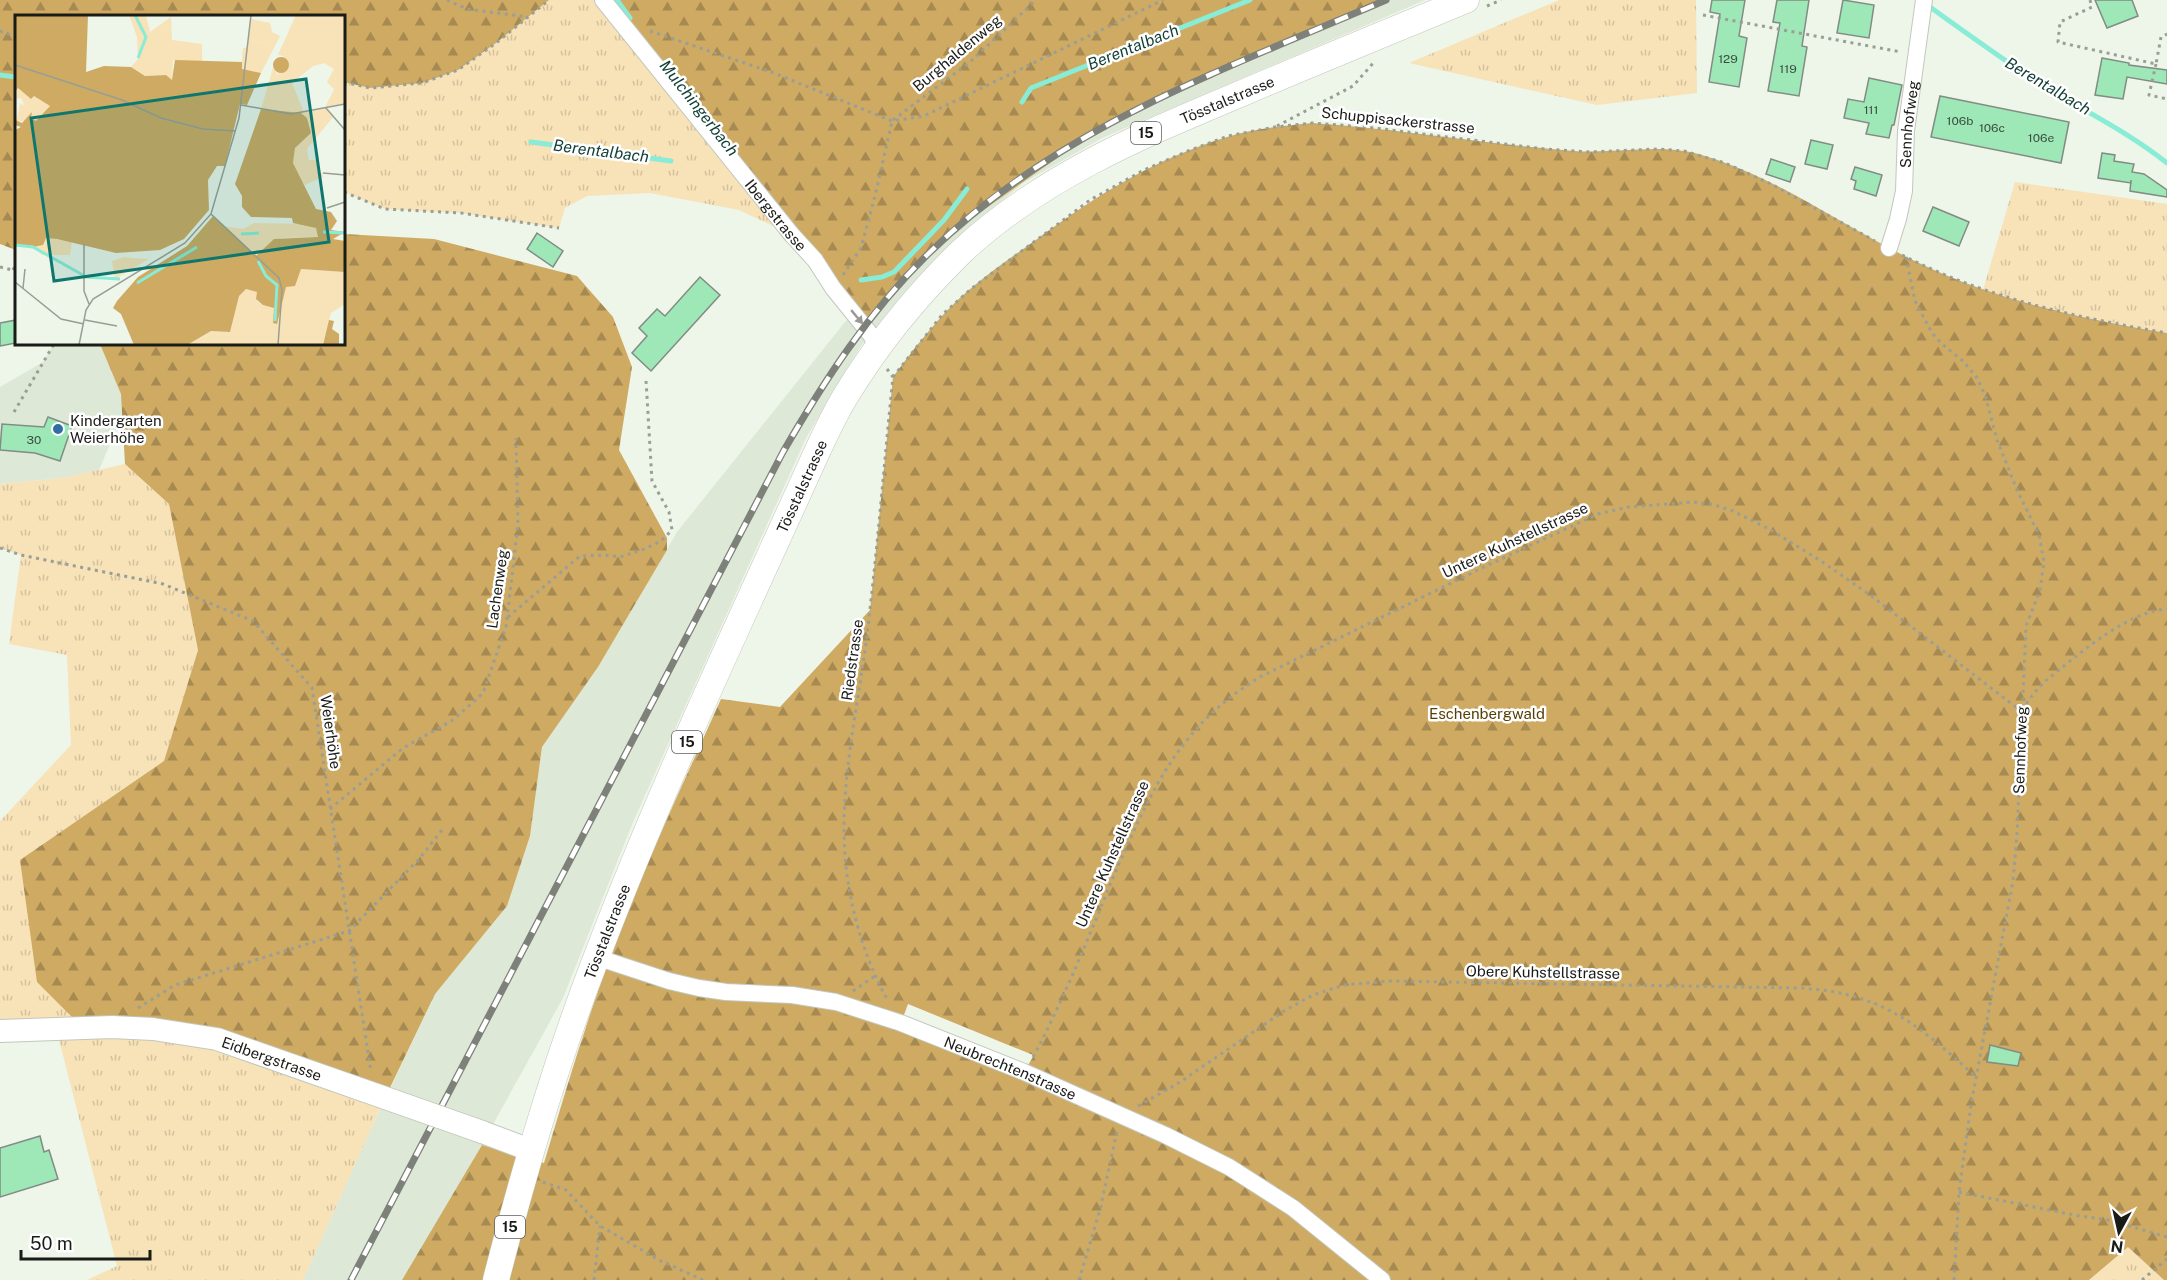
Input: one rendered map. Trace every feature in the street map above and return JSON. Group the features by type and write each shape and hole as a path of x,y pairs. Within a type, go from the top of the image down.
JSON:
{"main road":[{"name":"Tösstalstrasse","path":"496,1280 527,1162 596,957 651,822 816,454 844,399 877,347 912,303 963,251 1015,209 1074,170 1143,135 1466,0"}],"street":[{"name":"Ibergstrasse","path":"603,0 792,235 815,260 877,347"},
{"name":"Sennhofweg","path":"1889,248 1903,198 1906,131 1924,0"},
{"name":"Neubrechtenstrasse","path":"596,957 669,981 699,988 726,992 792,995 836,1002 901,1023 1024,1072 1198,1151 1265,1189 1313,1223 1382,1280"},
{"name":"Eidbergstrasse","path":"0,1031 112,1026 153,1029 217,1039 482,1132 527,1162"}],"path":[{"path":"447,0 467,9 528,17"},
{"path":"345,82 370,88 423,83 458,70 549,0"},
{"name":"Burghaldenweg","path":"891,121 970,62 1036,0"},
{"path":"622,22 774,73 891,121 924,116 1163,0"},
{"path":"2090,0 2092,7 2060,22 2058,42 2156,63"},
{"path":"1703,15 1917,55"},
{"path":"0,32 15,37"},
{"path":"2167,34 2161,37 2149,95 2167,99"},
{"path":"1275,127 1353,86 1380,55"},
{"path":"833,288 861,248 891,121"},
{"name":"Schuppisackerstrasse","path":"893,377 942,315 971,289 1090,200 1144,170 1188,151 1228,136 1275,127 1312,123 1366,127 1545,149 1590,152 1657,148 1694,153 1725,163 1787,192 1889,248"},
{"path":"345,192 385,208 461,213 559,228"},
{"name":"Sennhofweg","path":"1954,1280 1959,1192 1975,1076 2013,881 2026,626 2040,590 2044,562 2039,535 2017,490 1997,440 1981,384 1964,362 1932,333 1915,301 1906,257 1983,290 2023,303 2087,319 2167,333"},
{"path":"0,267 15,270"},
{"path":"14,412 53,345"},
{"path":"877,347 882,362 893,377"},
{"name":"Riedstrasse","path":"893,377 870,610 844,814 849,888 858,923 875,976 901,1023"},
{"path":"507,618 580,556 620,557 661,541 672,530 669,512 652,481 646,380"},
{"name":"Lachenweg","path":"330,809 403,748 453,720 483,693 506,627 518,524 516,438"},
{"name":"Untere Kuhstellstrasse","path":"1024,1072 1050,1024 1150,796 1178,750 1214,710 1260,677 1486,566 1598,514 1628,507 1683,502 1706,503 1733,511 1771,530 1845,576 2021,711"},
{"name":"Weierhöhe","path":"0,548 21,555 163,584 253,621 312,688 350,931 385,1098"},
{"path":"2021,711 2044,682 2124,623 2142,614 2167,609"},
{"path":"112,1026 150,999 175,985 350,931 420,858 442,830"},
{"path":"836,1002 875,976"},
{"name":"Obere Kuhstellstrasse","path":"1120,1115 1177,1084 1284,1011 1313,995 1344,986 1390,981 1799,988 1840,992 1859,996 1896,1013 1928,1035 1975,1076"},
{"path":"1079,1280 1105,1194 1120,1115"},
{"path":"527,1162 566,1190 600,1226 661,1261 703,1280"},
{"path":"1959,1192 2066,1214 2109,1220 2167,1237"},
{"path":"594,1280 600,1226"},
{"path":"2142,1280 2167,1259"}],"shaded area":[{"path":"1327,0 1425,0 1102,138 1023,183 956,240 909,287 861,346 806,438 633,822 563,998 470,1166 402,1280 303,1280 435,994 507,906 530,836 542,747 598,667 677,532 845,322 945,225 1112,100"},
{"name":"Kindergarten Weierhöhe","path":"53,345 152,345 99,470 63,478 0,484 0,387 43,362"}],"green space":[{"path":"0,0 549,0 458,70 422,83 370,88 345,82 345,15 15,15 15,250 0,244"},
{"path":"549,0 603,0 792,235 739,210 650,193 587,196 565,208 559,228 461,213 385,209 345,192 345,82 370,88 422,83 458,70"},
{"path":"603,0 1386,0 1101,127 951,233 902,281 864,326"},
{"path":"1559,0 1696,0 1697,93 1597,105 1409,63"},
{"name":"Eschenbergwald","path":"1312,123 1574,151 1656,149 1689,152 1733,166 1760,178 1814,205 1892,250 1979,288 2040,307 2167,333 2167,1280 2164,1280 2128,1247 2089,1280 402,1280 482,1145 544,1163 582,1038 621,929 662,830 721,699 780,707 870,610 893,377 910,354 941,317 976,284 1062,221 1129,179 1176,156 1227,137 1248,131","holes":["908,1004 1034,1055 1024,1072 901,1023"]},
{"path":"2015,182 2167,204 2167,333 2059,312 1983,290"},
{"path":"345,234 434,239 577,276 613,317 632,367 619,450 667,538 667,550 598,667 542,747 530,836 507,906 435,994 385,1098 217,1039 82,1027 37,982 20,860 164,761 198,650 169,504 125,464 121,394 100,345 345,345"},
{"path":"125,464 169,504 198,650 164,761 20,860 153,1029 385,1098 303,1280 87,1280 117,1266 56,1028 0,1031 0,821 71,745 67,655 9,644 21,555 0,548 0,484 63,478"},
{"path":"2128,1247 2164,1280 2089,1280"}],"building":[{"path":"1712,0 1745,0 1739,36 1747,38 1739,87 1709,82 1720,14 1710,12"},
{"path":"1777,0 1809,0 1802,46 1807,47 1799,96 1768,91 1780,23 1773,22"},
{"path":"1843,0 1874,5 1869,38 1837,33"},
{"path":"2095,0 2132,0 2138,16 2107,28"},
{"path":"2102,58 2129,63 2129,65 2167,70 2167,84 2127,77 2123,99 2095,95"},
{"path":"1869,78 1902,85 1889,138 1866,134 1869,123 1844,118 1848,99 1864,102"},
{"path":"1940,96 2069,122 2061,163 1931,137"},
{"path":"1811,140 1833,145 1827,169 1805,164"},
{"path":"2102,153 2115,155 2114,161 2134,164 2132,172 2144,174 2167,190 2167,197 2130,191 2131,183 2098,178"},
{"path":"1771,159 1795,167 1790,182 1766,174"},
{"path":"1855,167 1882,175 1876,196 1854,189 1856,181 1851,179"},
{"path":"1933,207 1969,222 1959,246 1923,231"},
{"path":"537,233 563,251 553,267 527,249"},
{"path":"700,277 720,295 651,371 632,353 647,336 639,328 657,309 665,316"},
{"path":"15,320 15,343 0,346 0,323"},
{"path":"48,417 72,426 60,461 35,453 0,450 2,424 44,427"},
{"path":"1990,1045 2021,1053 2018,1066 1987,1062"},
{"path":"40,1136 44,1152 49,1150 58,1179 0,1197 0,1148"}],"waterway":[{"name":"Mulchingerbach","path":"617,0 630,18"},
{"name":"Berentalbach","path":"1022,102 1031,88 1250,0"},
{"name":"Berentalbach","path":"1930,7 2025,74 2152,151 2167,163"},
{"name":"Berentalbach","path":"0,75 15,77"},
{"name":"Berentalbach","path":"531,142 671,161"},
{"name":"Berentalbach","path":"861,280 882,277 894,272 944,220 967,189"}],"railway":[{"path":"351,1280 783,452 814,399 885,300 927,255 978,210 1031,171 1087,136 1203,78 1386,0"}],"place":[{"name":"Kindergarten Weierhöhe","path":"58,429"}]}
